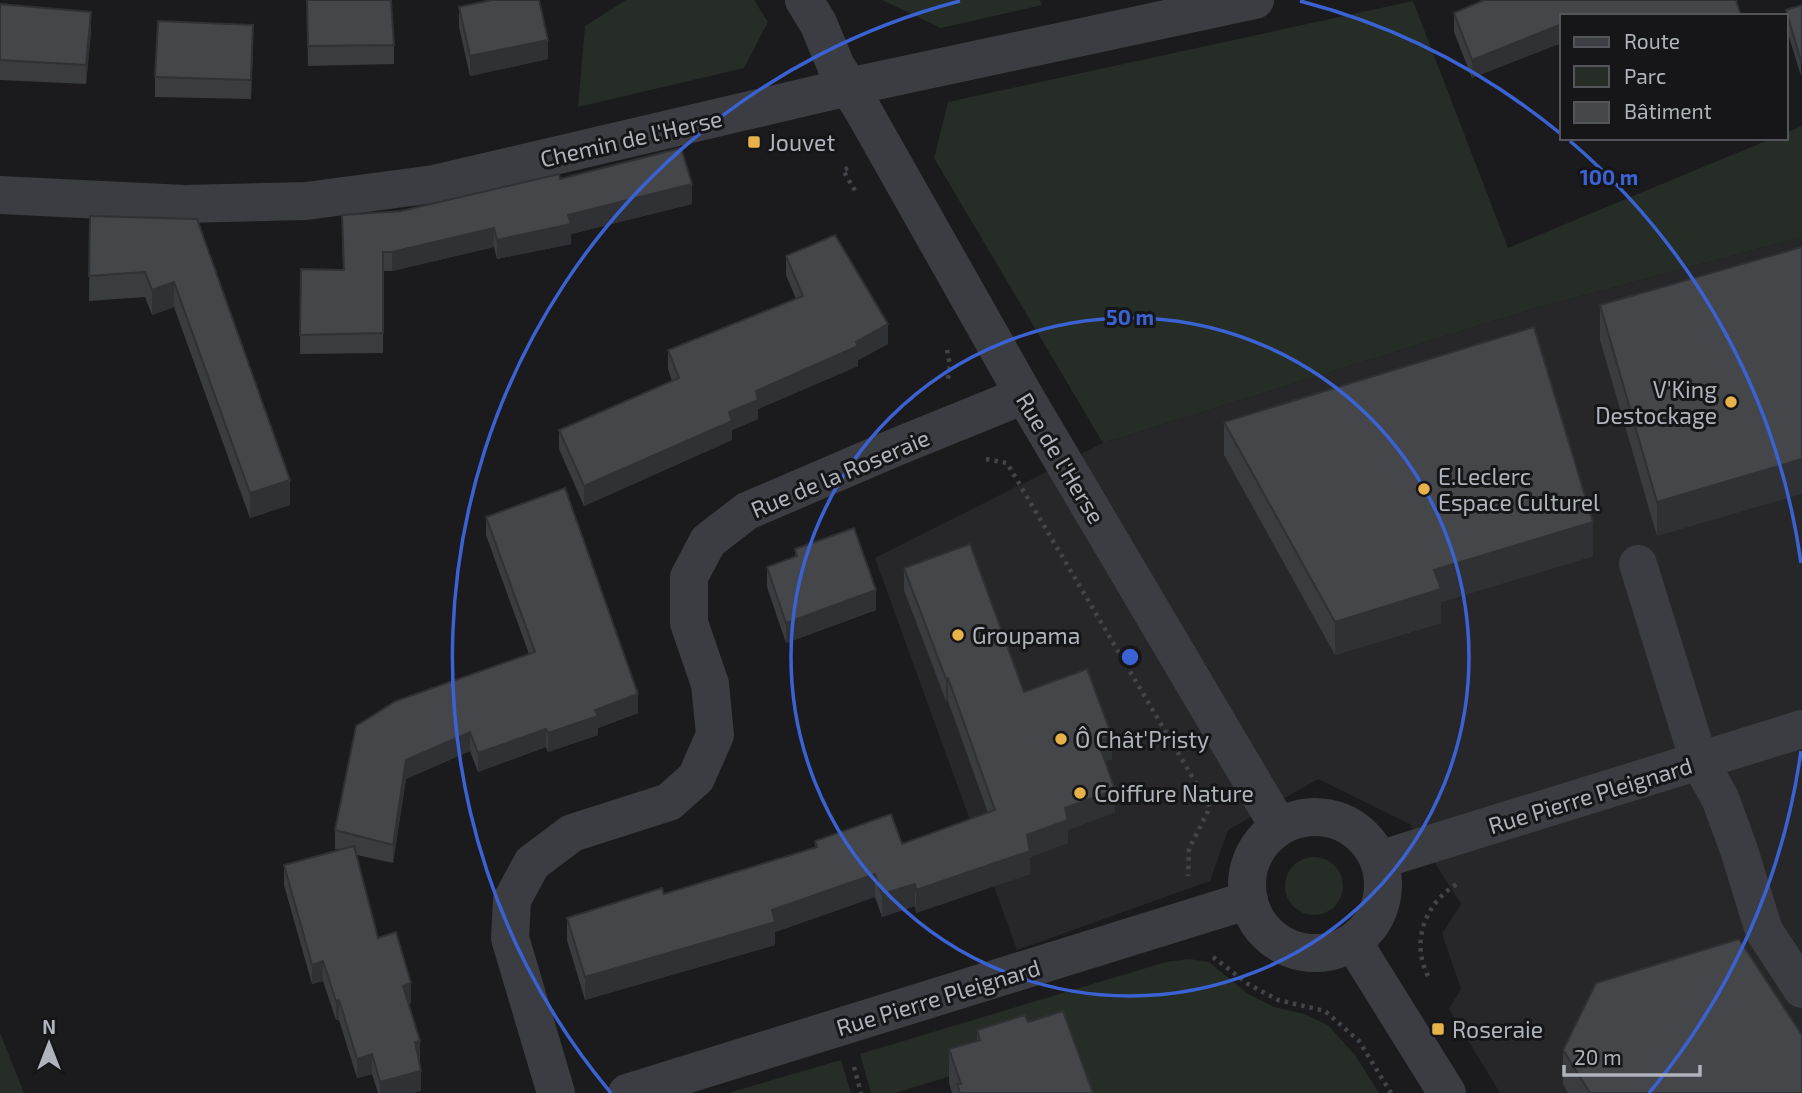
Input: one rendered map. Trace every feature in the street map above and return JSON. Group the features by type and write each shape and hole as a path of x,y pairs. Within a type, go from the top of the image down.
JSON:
{"street":[{"name":"Rue de l'Herse","path":"804,0 818,23 836,66 1024,395 1279,827"},
{"name":"Chemin de l'Herse","path":"0,195 184,204 306,201 434,184 848,87 1255,0"},
{"name":"Rue de la Roseraie","path":"556,1093 510,938 512,900 532,863 572,833 669,802 696,778 715,735 710,684 689,623 689,577 708,541 747,511 1024,395"},
{"path":"1638,564 1699,761 1720,798 1764,931 1802,989"},
{"name":"Rue Pierre Pleignard","path":"1378,860 1802,729"},
{"path":"1317,817 1337,820 1355,829 1369,842 1378,860 1383,882 1380,905 1369,926 1353,942 1332,950 1311,953 1289,948 1271,937 1257,920 1249,900 1247,879 1252,858 1263,840 1279,827 1297,819 1317,817"},
{"name":"Rue Pierre Pleignard","path":"627,1093 1249,900"},
{"path":"1353,942 1447,1093"}],"path":[{"path":"864,205 843,170 883,148"},
{"path":"946,345 950,365 947,384"},
{"path":"985,458 1007,463 1210,807 1189,849 1188,889 1162,904 1166,926 1176,951 1200,950 1220,961 1248,984 1278,1000 1325,1011 1359,1041 1391,1093"},
{"path":"1359,1041 1438,994 1423,965 1420,934 1430,909 1449,888 1468,878"},
{"path":"850,1057 862,1093"}],"shaded area":[{"path":"1802,237 1802,1093 1500,1093 1449,1009 1461,989 1442,934 1461,904 1410,824 1318,779 1228,830 1210,881 1017,950 875,558 1103,443 1532,309"}],"green space":[{"path":"626,0 754,0 768,22 744,68 578,107 585,26"},
{"path":"882,0 1040,0 1042,5 941,28"},
{"path":"1413,1 1508,248 1768,140 1788,140 1788,132 1802,126 1802,237 1532,309 1103,443 934,158 948,102"},
{"path":"1314,857 1330,862 1338,870 1343,886 1338,902 1330,910 1314,915 1298,910 1290,902 1285,886 1290,870 1298,862"},
{"path":"1189,959 1209,962 1248,994 1274,1007 1304,1014 1328,1025 1355,1055 1379,1093 1085,1093 974,1069 895,1093 871,1093 860,1054 1166,962"},
{"path":"0,1033 24,1093 0,1093"},
{"path":"841,1060 851,1093 728,1093"}],"building":[{"path":"307,0 391,0 394,45 308,46"},
{"path":"492,0 539,0 548,40 470,56 459,7"},
{"path":"1484,0 1736,0 1740,14 1560,14 1560,25 1472,60 1454,13"},
{"path":"0,4 91,12 86,65 0,60"},
{"path":"1802,5 1802,61 1801,61 1786,10"},
{"path":"158,21 253,25 251,80 155,77"},
{"path":"681,148 692,184 568,215 571,224 497,240 494,228 383,252 383,333 300,335 301,269 344,270 342,215 401,211 559,174 560,179"},
{"path":"90,216 197,219 290,480 250,493 174,282 152,290 145,272 89,276"},
{"path":"835,235 888,324 856,342 858,346 756,391 758,400 729,412 732,421 584,486 559,430 679,378 668,350 803,296 786,256"},
{"path":"1802,247 1802,459 1657,502 1600,305"},
{"path":"1534,327 1593,522 1434,570 1441,589 1335,622 1224,422"},
{"path":"565,488 638,694 595,710 598,716 548,733 546,729 478,753 470,732 406,760 393,845 335,830 356,726 396,701 535,652 486,517"},
{"path":"854,528 876,590 786,623 767,567 797,556 795,549"},
{"path":"970,544 1024,692 1087,669 1112,736 1098,741 1115,790 1065,808 1068,820 1027,835 1030,851 916,890 915,884 882,894 875,874 772,910 775,922 585,977 567,918 662,888 664,894 817,847 815,841 891,814 902,844 995,810 948,678 946,679 904,568"},
{"path":"354,846 378,938 396,932 411,983 403,986 420,1041 415,1042 421,1071 380,1082 372,1054 357,1059 339,1000 336,1001 323,961 312,965 284,865"},
{"path":"1739,939 1802,1035 1802,1093 1590,1093 1563,1050 1596,983"},
{"path":"1063,1011 1093,1093 960,1093 957,1084 961,1084 949,1049 980,1040 977,1030 1025,1015 1028,1022"}],"place":[{"name":"Jouvet","path":"754,142"},
{"name":"V'King Destockage","path":"1731,402"},
{"name":"E.Leclerc Espace Culturel","path":"1424,489"},
{"name":"Groupama","path":"958,635"},
{"name":"Ô Chât'Pristy","path":"1061,739"},
{"name":"Coiffure Nature","path":"1080,793"},
{"name":"Roseraie","path":"1438,1029"}]}
